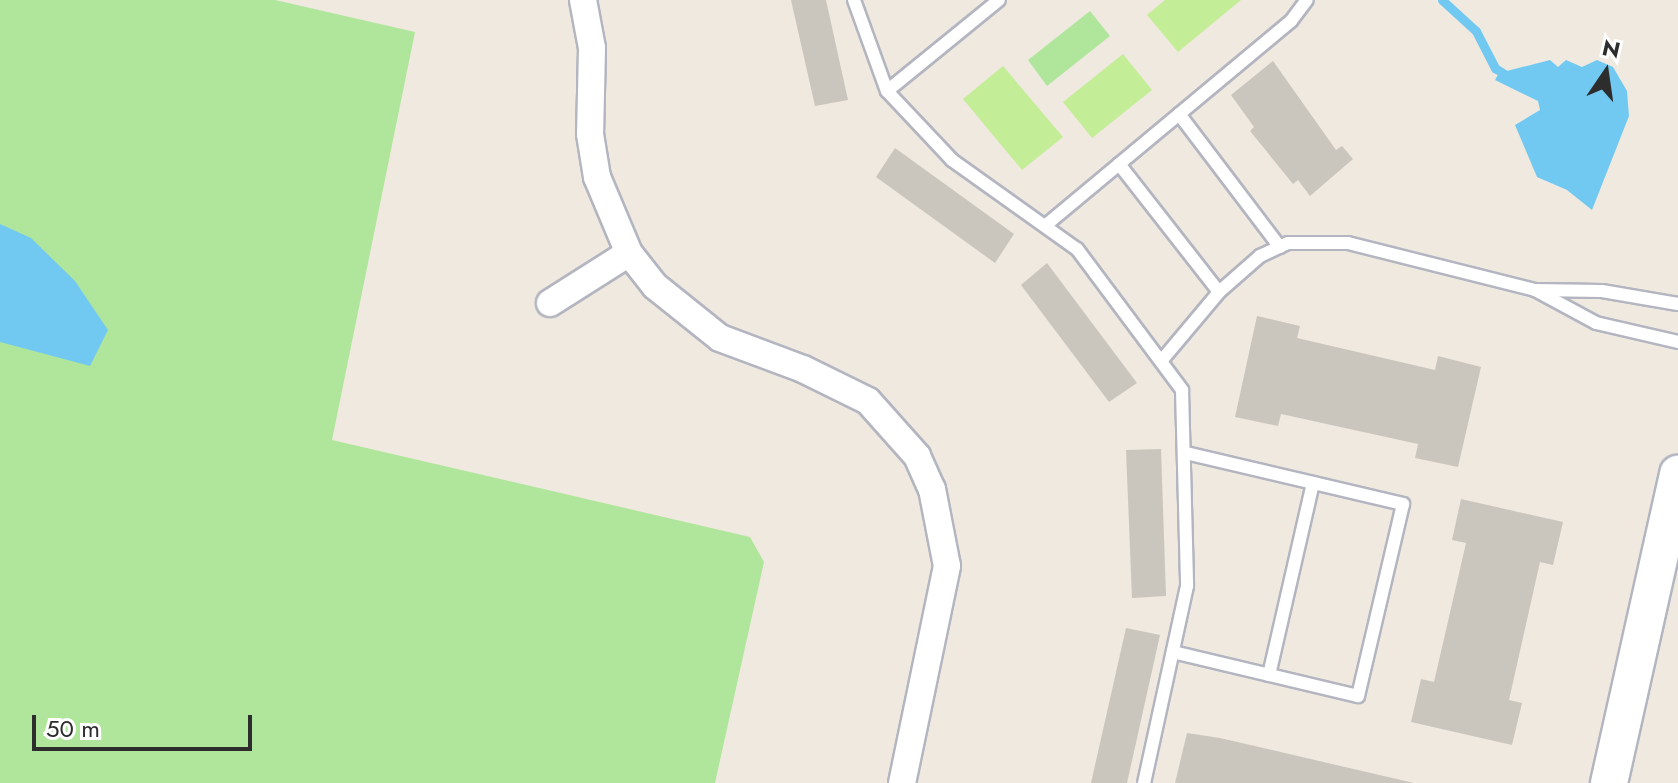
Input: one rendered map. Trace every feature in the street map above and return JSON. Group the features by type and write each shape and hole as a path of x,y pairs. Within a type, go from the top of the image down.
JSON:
{"street":[{"path":"583,0 592,48 590,134 597,177 629,253 686,316 720,338 803,369 868,401 917,456 944,528 947,566 902,783"},
{"path":"550,303 629,253"},
{"path":"1609,783 1678,474"}],"lane":[{"path":"854,0 887,91 952,160 1077,249 1182,390 1187,586 1144,783"},
{"path":"887,91 999,0"},
{"path":"1046,225 1291,21 1307,0"},
{"path":"1179,114 1280,247"},
{"path":"1119,164 1219,292"},
{"path":"1162,360 1219,292 1260,256 1280,247 1318,240 1348,243 1535,290 1602,291 1678,304"},
{"path":"1535,290 1596,323 1678,342"},
{"path":"1173,652 1358,696 1403,504 1186,453"},
{"path":"1269,675 1313,483"}],"green space":[{"path":"0,0 275,0 415,32 332,440 750,537 764,562 715,783 0,783"},
{"path":"1165,0 1241,0 1178,52 1147,15"},
{"path":"1090,11 1110,36 1047,86 1028,60"},
{"path":"1123,54 1152,90 1092,138 1063,102"},
{"path":"1003,66 1063,137 1022,170 963,99"}],"water":[{"path":"1550,60 1558,67 1566,60 1582,67 1597,60 1613,67 1627,91 1629,116 1592,210 1567,190 1537,177 1515,125 1540,110 1538,101 1495,80 1499,73"},
{"path":"0,224 31,238 75,281 108,330 90,366 0,342"}],"building":[{"path":"791,0 826,0 848,100 815,106"},
{"path":"1273,61 1336,150 1342,146 1353,159 1310,196 1298,180 1293,184 1250,131 1254,127 1231,95"},
{"path":"895,148 1014,234 995,263 876,177"},
{"path":"1047,263 1137,383 1109,402 1021,285"},
{"path":"1257,316 1300,326 1297,338 1435,370 1438,356 1481,367 1458,467 1415,458 1418,444 1281,414 1278,426 1235,417"},
{"path":"1161,449 1166,596 1132,598 1126,450"},
{"path":"1461,499 1563,522 1553,565 1540,562 1509,700 1522,703 1512,745 1411,722 1421,679 1434,682 1466,543 1452,540"},
{"path":"1126,628 1160,635 1127,783 1091,783"},
{"path":"1187,733 1220,738 1414,783 1175,783"}],"waterway":[{"path":"1442,0 1476,31 1495,68 1509,77"}]}
